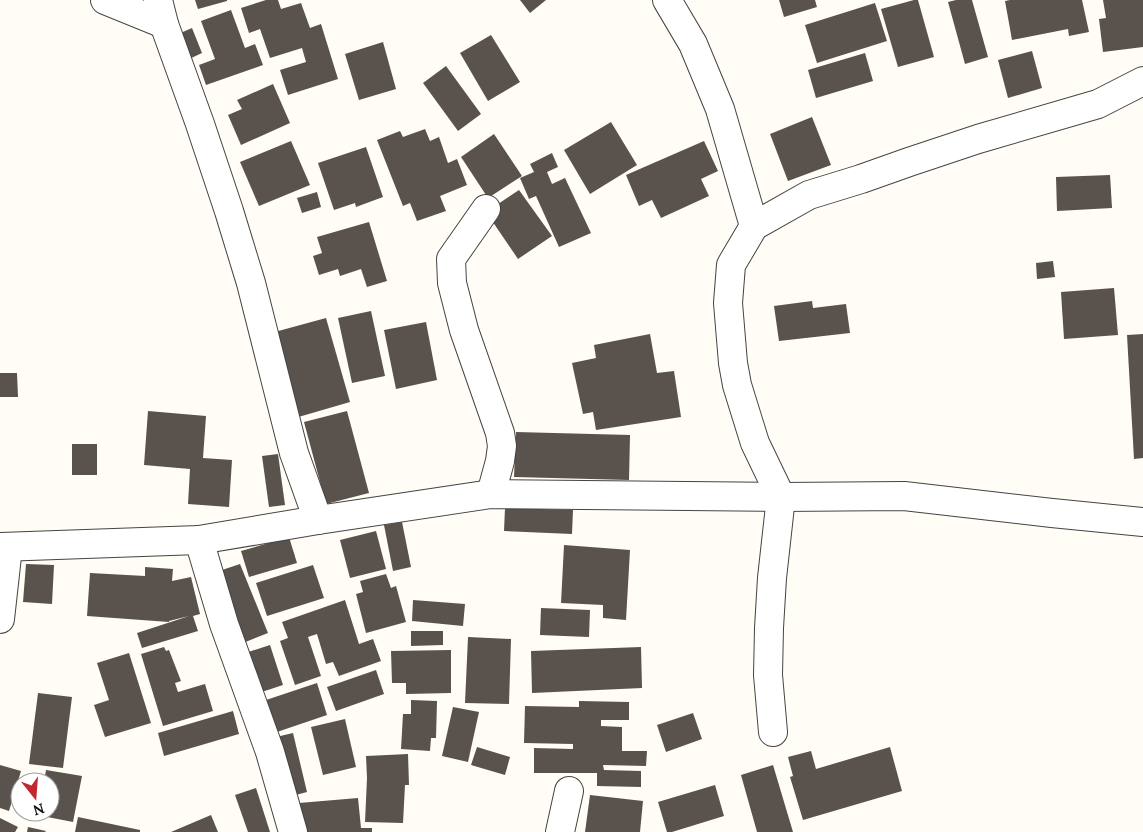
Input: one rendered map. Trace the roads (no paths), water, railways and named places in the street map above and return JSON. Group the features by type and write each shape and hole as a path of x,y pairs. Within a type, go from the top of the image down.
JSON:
{"street":[{"path":"105,0 161,12 229,211 251,283 294,453 318,520"},
{"path":"667,0 693,44 720,109 754,226"},
{"path":"773,732 768,675 769,628 772,578 781,497 754,443 733,363 728,303 731,265 754,226 809,195 987,136 1098,104 1143,81"},
{"path":"486,209 451,259 452,283 464,330 500,433 502,446 500,461 491,494"},
{"path":"0,619 4,547 199,540 491,494 781,497 904,496 1052,514 1143,522"},
{"path":"199,540 224,624 270,752 293,832"},
{"path":"560,832 569,791"}]}
